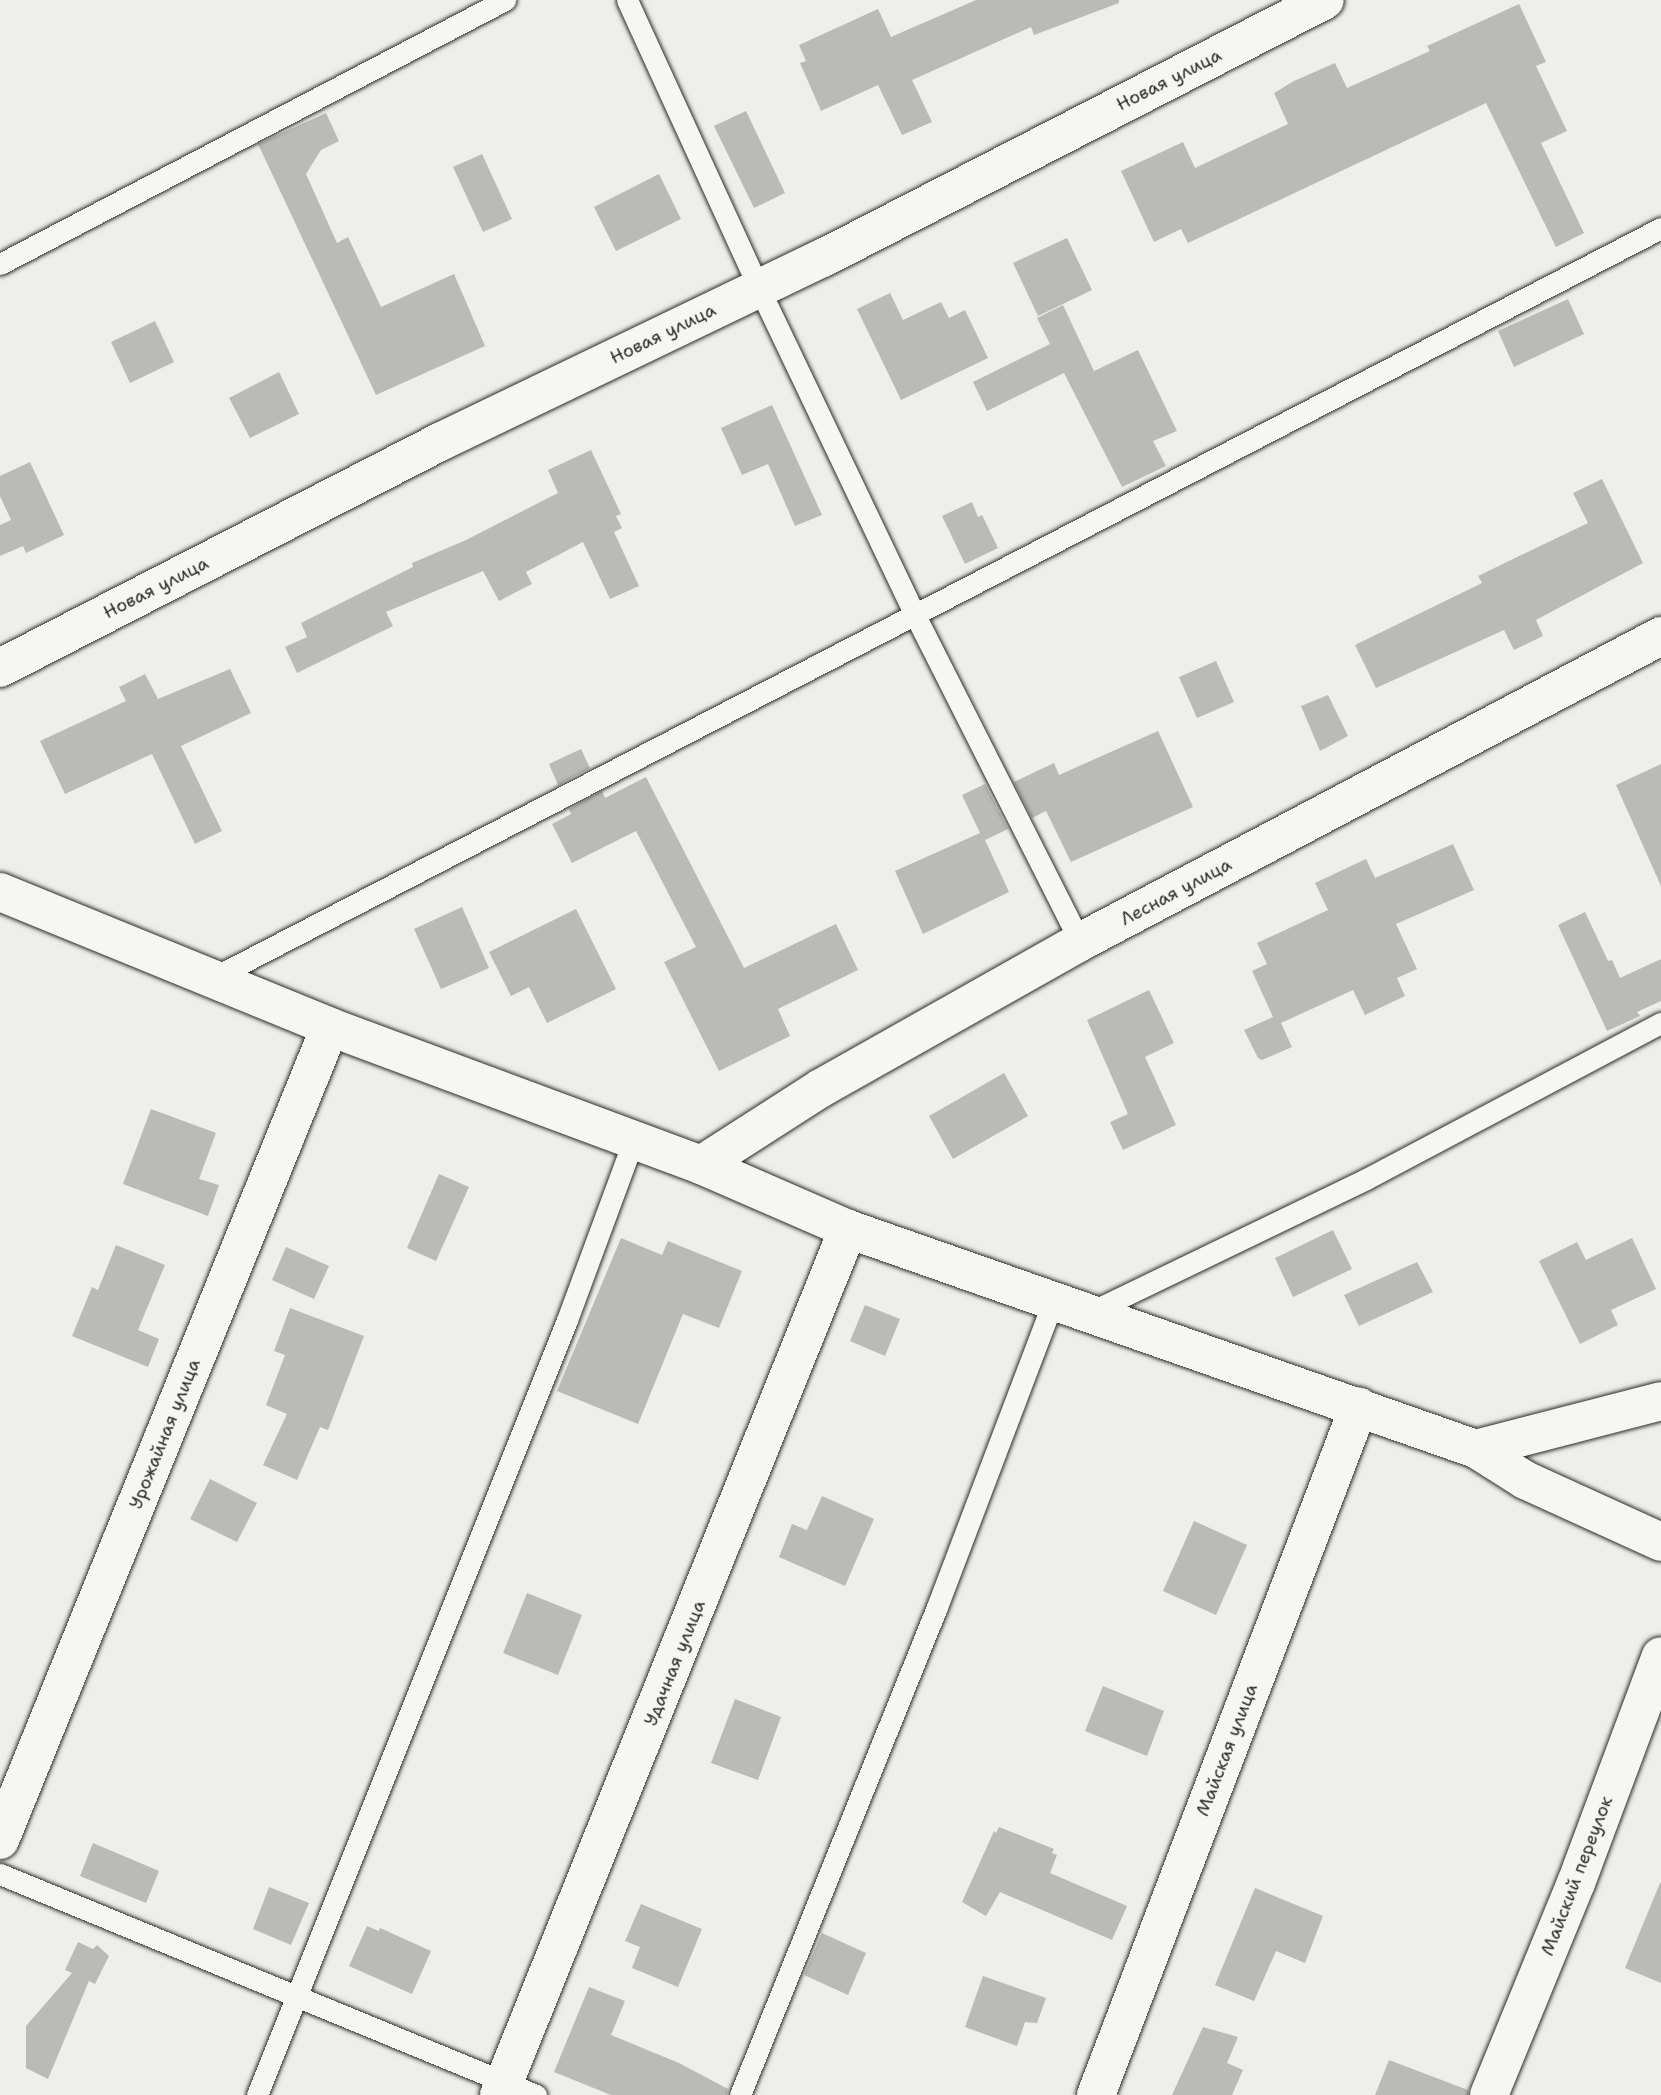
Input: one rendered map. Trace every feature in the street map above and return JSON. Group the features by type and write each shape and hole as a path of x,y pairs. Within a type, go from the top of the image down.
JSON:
{"street":[{"name":"Новая улица","path":"0,668 440,442 823,258 1325,0"},
{"name":"Лесная улица","path":"701,1165 821,1088 1080,942 1661,636"},
{"path":"0,892 209,980 701,1165 848,1229 1476,1448 1544,1490 1661,1542"},
{"name":"Урожайная улица","path":"0,1840 330,1027"},
{"name":"Удачная улица","path":"513,2091 848,1229"},
{"path":"1476,1448 1661,1401"},
{"name":"Майская улица","path":"1096,2095 1359,1406"},
{"name":"Майский переулок","path":"1489,2095 1576,1883 1661,1656"}],"lane":[{"path":"0,264 505,0"},
{"path":"627,0 759,288 915,615 1080,942"},
{"path":"209,980 1661,228"},
{"path":"1091,1312 1366,1179 1661,1023"},
{"path":"257,2095 567,1320 634,1139"},
{"path":"740,2095 937,1607 1054,1299"},
{"path":"0,1874 298,1997 513,2091"}],"building":[{"path":"976,0 1119,0 1119,3 1034,35 1031,27 912,80 932,122 902,135 878,85 821,111 800,63 806,61 799,45 878,9 891,37"},
{"path":"1519,4 1546,62 1536,66 1567,131 1541,143 1584,233 1556,247 1486,103 1188,243 1181,229 1154,242 1121,171 1183,142 1195,168 1288,124 1274,93 1294,81 1335,63 1347,88 1430,51 1427,46"},
{"path":"746,111 785,193 754,208 714,126"},
{"path":"326,113 339,141 321,150 306,174 337,243 348,237 381,307 454,274 485,346 376,395 258,144"},
{"path":"482,154 512,219 483,232 453,167"},
{"path":"659,174 681,219 616,251 594,207"},
{"path":"1067,238 1092,290 1038,316 1013,263"},
{"path":"890,293 903,320 941,302 949,318 965,310 988,358 901,400 857,309"},
{"path":"1568,299 1584,334 1514,367 1498,331"},
{"path":"1063,305 1094,371 1138,350 1177,431 1153,441 1166,466 1122,487 1064,373 987,411 973,382 1050,344 1037,318"},
{"path":"155,321 174,362 130,383 111,342"},
{"path":"279,372 299,414 250,438 229,398"},
{"path":"772,405 822,515 795,526 768,464 742,475 721,428"},
{"path":"591,450 621,514 616,516 622,528 614,532 639,586 610,599 583,542 526,572 532,584 499,601 483,571 386,612 393,626 297,673 285,647 307,637 301,623 413,567 412,563 466,540 558,493 548,470"},
{"path":"30,462 64,535 26,553 23,546 0,556 0,525 11,520 0,496 0,476"},
{"path":"1602,479 1643,563 1536,620 1543,636 1514,650 1504,630 1376,688 1355,645 1482,583 1478,576 1588,523 1573,493"},
{"path":"972,502 978,517 982,515 998,548 965,564 942,516"},
{"path":"1216,661 1234,702 1197,718 1179,677"},
{"path":"230,669 251,713 181,746 222,831 195,844 152,754 65,794 40,741 126,701 119,687 145,674 158,699"},
{"path":"1328,695 1348,736 1320,751 1301,706"},
{"path":"1158,731 1193,807 1071,862 1046,811 1032,818 1014,782 1054,763 1059,775"},
{"path":"581,749 590,768 558,785 549,764"},
{"path":"1661,764 1661,886 1616,785"},
{"path":"646,777 744,968 836,924 858,970 778,1009 790,1036 719,1071 664,962 696,947 636,831 572,863 552,824 571,814 569,809 602,791 605,798"},
{"path":"985,784 1008,829 985,840 1009,892 923,934 895,871 980,833 962,795"},
{"path":"1453,844 1474,890 1396,924 1417,969 1397,978 1405,996 1365,1015 1353,990 1281,1023 1292,1047 1262,1060 1258,1058 1244,1030 1273,1017 1252,971 1267,964 1257,943 1328,910 1315,883 1366,859 1375,878"},
{"path":"462,907 489,968 441,989 414,929"},
{"path":"576,909 616,989 547,1023 529,987 511,996 489,952"},
{"path":"1585,912 1608,961 1612,960 1620,978 1661,959 1661,1001 1637,1012 1640,1016 1607,1031 1558,925"},
{"path":"1149,990 1174,1043 1145,1057 1176,1125 1123,1150 1110,1122 1128,1114 1087,1020"},
{"path":"1004,1073 1028,1116 953,1159 929,1116"},
{"path":"151,1109 216,1133 199,1179 219,1185 208,1216 123,1184"},
{"path":"439,1174 469,1187 436,1261 407,1248"},
{"path":"1333,1230 1352,1269 1293,1297 1275,1258"},
{"path":"621,1238 662,1255 668,1241 742,1271 719,1328 683,1314 638,1424 557,1391"},
{"path":"1632,1238 1656,1289 1611,1310 1618,1325 1580,1344 1539,1261 1577,1242 1586,1260"},
{"path":"116,1245 165,1265 138,1330 159,1339 148,1367 72,1336 92,1287 98,1290"},
{"path":"286,1247 329,1266 314,1299 272,1280"},
{"path":"1417,1262 1433,1292 1359,1326 1344,1295"},
{"path":"865,1305 900,1319 885,1356 850,1341"},
{"path":"290,1308 364,1336 328,1430 320,1427 297,1480 263,1465 287,1414 266,1405 285,1355 274,1351"},
{"path":"210,1479 257,1503 237,1542 190,1519"},
{"path":"822,1496 874,1519 845,1586 779,1557 792,1524 807,1530"},
{"path":"1194,1521 1247,1545 1216,1615 1163,1591"},
{"path":"527,1593 582,1615 558,1675 503,1653"},
{"path":"1103,1686 1164,1711 1147,1756 1085,1731"},
{"path":"735,1699 781,1717 758,1780 711,1763"},
{"path":"999,1827 1054,1849 1052,1853 1057,1855 1050,1873 1127,1906 1112,1940 1000,1892 986,1916 962,1902 994,1831 996,1833"},
{"path":"93,1843 159,1871 146,1903 80,1876"},
{"path":"1661,1883 1661,1983 1625,1968"},
{"path":"269,1887 309,1903 291,1945 253,1929"},
{"path":"1255,1888 1323,1916 1305,1963 1276,1951 1254,2001 1215,1985"},
{"path":"641,1904 702,1929 678,1987 632,1968 640,1947 625,1941"},
{"path":"367,1926 379,1931 380,1928 431,1951 412,1994 349,1966"},
{"path":"822,1933 866,1953 848,1995 804,1975"},
{"path":"78,1942 93,1949 97,1945 109,1956 95,1984 89,1981 48,2079 26,2068 26,2026 72,1973 65,1970"},
{"path":"983,1976 1046,1998 1037,2023 1025,2022 1017,2046 965,2027"},
{"path":"589,1987 625,2001 611,2035 679,2063 728,2089 727,2095 611,2095 554,2072"},
{"path":"1203,2027 1238,2037 1227,2063 1243,2070 1232,2095 1172,2095"},
{"path":"1389,2060 1468,2090 1468,2095 1375,2095"}]}
